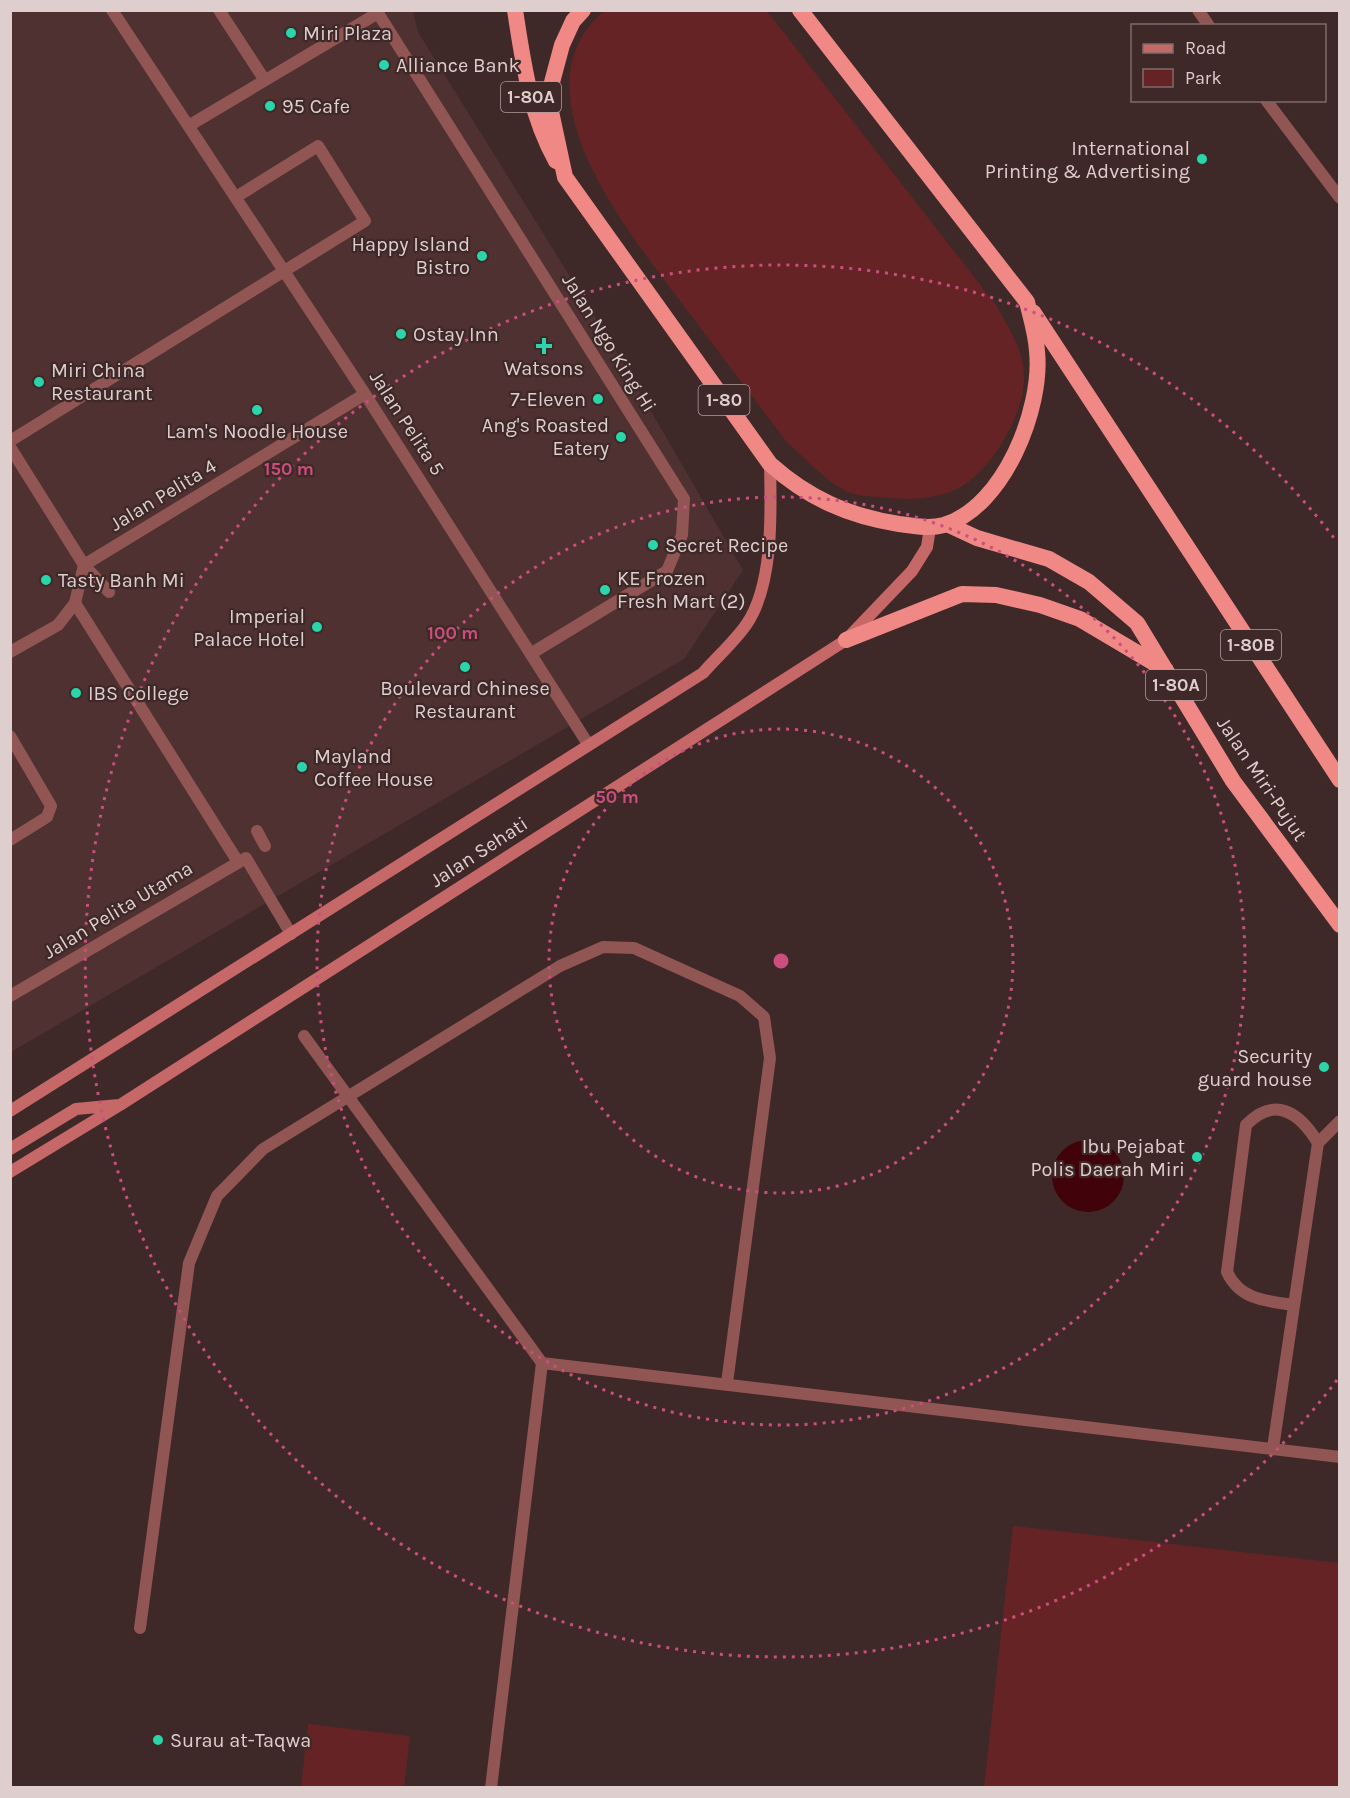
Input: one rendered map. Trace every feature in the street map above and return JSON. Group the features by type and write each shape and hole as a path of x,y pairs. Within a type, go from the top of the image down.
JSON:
{"highway":[{"name":"1-80A","path":"515,10 524,68 535,112 545,142 565,177"},
{"name":"1-80","path":"583,10 573,21 562,45 551,86 550,107 565,177 770,464 799,488 843,511 871,520 938,526"},
{"path":"800,10 1027,302 1038,352 1029,417 1018,448 989,495 938,526"},
{"name":"1-80B","path":"1027,302 1340,780"},
{"name":"Jalan Miri-Pujut","path":"938,526 1049,559 1089,582 1137,623 1233,781 1340,925"},
{"path":"846,639 962,594 996,595 1040,605 1080,620 1167,671"}],"main road":[{"name":"Jalan Sehati","path":"10,1111 703,673 747,624 763,583 772,528 770,464"},
{"name":"Jalan Sehati","path":"10,1172 120,1105 846,639 912,571 938,526"},
{"path":"10,1149 76,1109 120,1105"}],"street":[{"name":"Jalan Pelita 5","path":"112,10 190,125 365,394 588,744"},
{"path":"219,10 264,80"},
{"path":"1198,10 1208,24"},
{"path":"190,125 377,12"},
{"name":"Jalan Ngo King Hi","path":"377,12 684,499 682,535 667,571 532,653"},
{"path":"1268,102 1340,198"},
{"path":"10,441 205,318 365,222 318,146 236,197"},
{"name":"Jalan Pelita 4","path":"84,565 365,394"},
{"path":"10,447 84,565 108,592"},
{"path":"10,652 58,625 75,603 84,565"},
{"path":"75,603 291,934"},
{"path":"10,736 51,806 47,817 10,840"},
{"path":"257,831 266,846"},
{"name":"Jalan Pelita Utama","path":"13,990 242,860"},
{"path":"140,1628 189,1263 217,1196 263,1149 347,1095 560,966 603,947 634,948 740,996 764,1017 770,1058 726,1383"},
{"path":"304,1036 542,1363 491,1788"},
{"path":"1294,1305 1251,1298 1233,1283 1227,1272 1245,1125 1265,1110 1289,1112 1307,1126 1318,1143"},
{"path":"1273,1448 1318,1143 1340,1121"},
{"path":"542,1363 1340,1457"}],"shaded area":[{"path":"10,11 413,11 418,32 612,344 743,570 684,659 11,1052"},
{"path":"1088,1140 1108,1146 1118,1156 1124,1176 1118,1196 1108,1206 1088,1212 1068,1206 1058,1196 1052,1176 1058,1156 1068,1146"}],"green space":[{"path":"604,11 767,11 996,305 1018,348 1023,367 1023,392 1012,425 981,471 955,490 937,496 897,499 854,494 834,484 817,470 786,441 638,245 612,206 590,164 575,122 569,82 578,44"},
{"path":"1013,1526 1339,1563 1339,1787 984,1787"},
{"path":"308,1724 410,1736 404,1787 301,1787"}],"place":[{"name":"Miri Plaza","path":"291,33"},
{"name":"Alliance Bank","path":"384,65"},
{"name":"95 Cafe","path":"270,106"},
{"name":"International Printing & Advertising","path":"1202,159"},
{"name":"Happy Island Bistro","path":"482,256"},
{"name":"Ostay Inn","path":"401,334"},
{"name":"Watsons","path":"544,346"},
{"name":"Miri China Restaurant","path":"39,382"},
{"name":"7-Eleven","path":"598,399"},
{"name":"Lam's Noodle House","path":"257,410"},
{"name":"Ang's Roasted Eatery","path":"621,437"},
{"name":"Secret Recipe","path":"653,545"},
{"name":"Tasty Banh Mi","path":"46,580"},
{"name":"KE Frozen Fresh Mart (2)","path":"605,590"},
{"name":"Imperial Palace Hotel","path":"317,627"},
{"name":"Boulevard Chinese Restaurant","path":"465,667"},
{"name":"IBS College","path":"76,693"},
{"name":"Mayland Coffee House","path":"302,767"},
{"name":"Security guard house","path":"1324,1067"},
{"name":"Ibu Pejabat Polis Daerah Miri","path":"1197,1157"},
{"name":"Surau at-Taqwa","path":"158,1740"}]}
